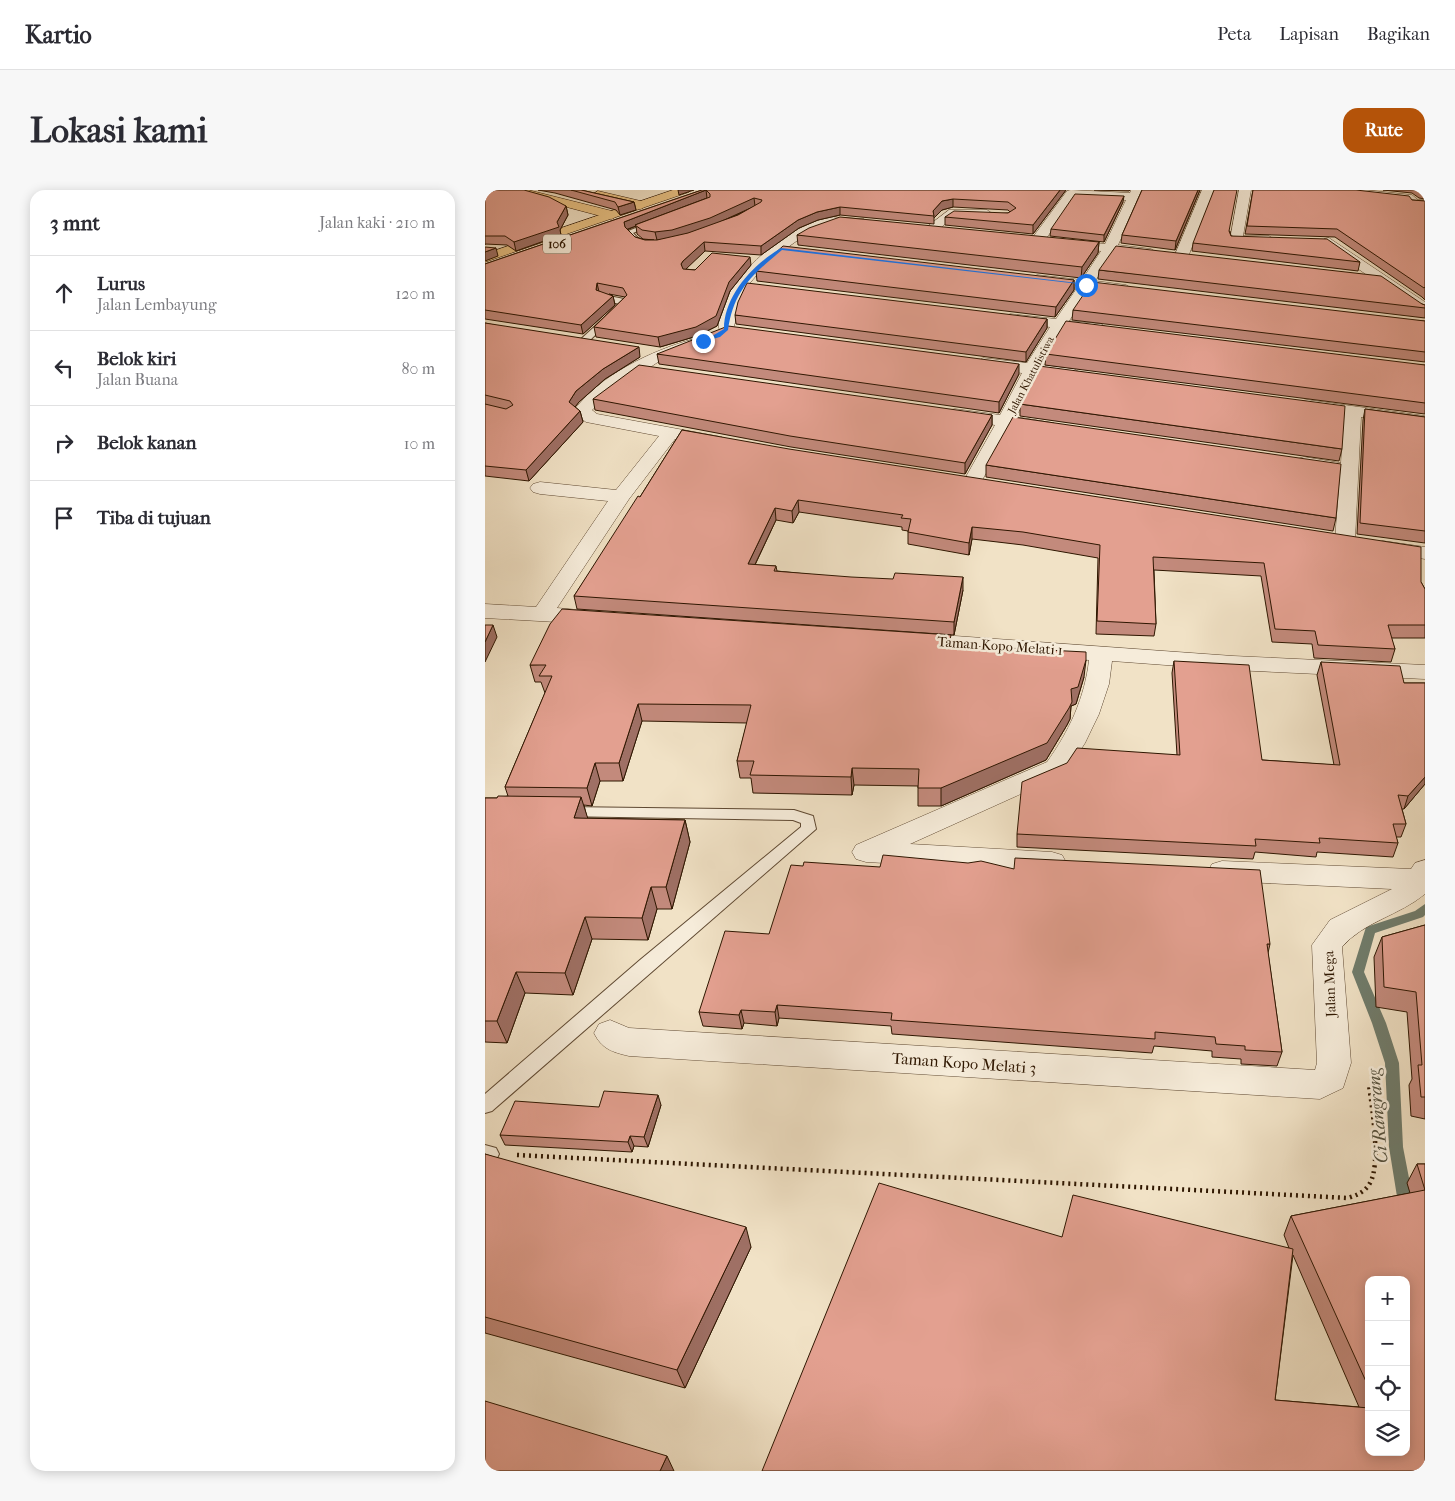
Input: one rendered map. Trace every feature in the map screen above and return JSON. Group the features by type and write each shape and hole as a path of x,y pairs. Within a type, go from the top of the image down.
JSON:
{"main road":[{"path":"514,190 629,219"},
{"path":"653,213 641,204 587,193 657,194 681,190"},
{"name":"106","path":"485,258 641,204 690,193"},
{"name":"106","path":"485,268 629,219 653,213 690,193"},
{"path":"554,199 573,209 576,214 567,231"}],"street":[{"path":"1181,257 1208,190"},
{"path":"1245,190 1236,240 1281,240"},
{"path":"1334,190 1412,199 1414,203 1425,204"},
{"path":"1353,204 1360,192"},
{"path":"1133,198 1065,200 1033,240 1196,258"},
{"name":"Jalan Khatulistiwa","path":"972,482 1006,421 1038,357 1110,248 1133,198"},
{"path":"932,229 949,214 1000,215"},
{"path":"735,444 592,418 582,412 605,390 661,354 718,336 726,329 731,303 742,285 767,260 798,236 823,223 840,221 871,222"},
{"path":"916,227 951,231"},
{"path":"1312,241 1329,242 1425,308"},
{"path":"781,249 801,251"},
{"path":"485,250 507,251"},
{"path":"1324,258 1352,258"},
{"path":"750,259 767,260"},
{"path":"1355,277 1385,280"},
{"path":"1027,278 1143,291"},
{"path":"742,285 762,288"},
{"path":"990,315 1119,331"},
{"path":"726,329 746,332"},
{"path":"564,339 601,345"},
{"path":"636,350 661,354"},
{"path":"964,360 1090,376"},
{"path":"637,368 667,372"},
{"path":"1297,404 1425,421"},
{"path":"1353,411 1349,470 1335,538 1425,553"},
{"path":"938,412 1065,430"},
{"path":"542,614 621,496 670,433"},
{"path":"1290,461 1349,470"},
{"path":"953,479 991,485"},
{"path":"540,488 621,496"},
{"path":"485,611 610,618"},
{"name":"Taman Kopo Melati 1","path":"891,638 1233,663 1425,672"},
{"path":"1075,864 866,852 1056,768 1073,746 1083,721 1101,668 1101,654"},
{"path":"1195,869 1424,875"},
{"name":"Jalan Mega","path":"1320,1085 1331,1078 1333,1063 1327,945 1341,928 1402,897 1424,875"},
{"name":"Taman Kopo Melati 3","path":"611,1033 618,1040 629,1042 1320,1085"}],"lane":[{"path":"650,244 637,242 629,232 663,219 653,213"},
{"path":"583,342 623,304 621,301 602,296"},
{"path":"485,1105 646,965 809,830 808,820 793,815 550,812"}],"path":[{"path":"487,1154 1349,1198 1364,1192 1371,1184 1377,1166 1369,1085"}],"building":[{"path":"485,190 524,190 549,197 566,206 557,222 559,227 514,242 505,236 485,236"},
{"path":"571,190 581,190 634,202 618,207 615,202"},
{"path":"702,190 706,190 1060,190 1033,225 945,217 954,211 1008,213 1016,208 1008,202 953,199 942,201 933,211 934,216 840,207 817,212 798,220 761,246 704,242 683,261 681,264 683,269 695,270 712,253 750,257 729,282 716,316 696,327 658,337 594,327 627,295 623,288 597,283 596,290 613,296 581,325 485,310 485,264","holes":["706,190 710,197 635,225 642,230 655,232 672,230 710,218 754,198 762,200 738,215 688,233 657,240 645,240 635,237 625,227 624,222"]},
{"path":"1142,190 1198,190 1176,241 1122,235"},
{"path":"1214,190 1237,190 1229,231 1231,236 1327,239 1360,262 1193,243"},
{"path":"1253,190 1356,190 1409,196 1412,200 1425,201 1425,287 1337,229 1247,226"},
{"path":"1075,194 1124,196 1104,235 1051,229"},
{"path":"840,217 1099,242 1082,267 797,235 809,228"},
{"path":"783,246 1074,280 1056,307 756,271"},
{"path":"1116,246 1381,276 1425,305 1425,308 1099,270"},
{"path":"485,247 496,248 485,252"},
{"path":"1092,282 1425,321 1425,352 1073,310"},
{"path":"747,283 1047,319 1026,352 735,315 738,302"},
{"path":"1066,321 1425,365 1425,403 1046,354"},
{"path":"485,323 639,347 603,369 576,391 569,402 580,411 526,470 485,466 485,404 506,409 513,405 510,401 485,395"},
{"path":"728,326 1019,364 999,402 657,354"},
{"path":"639,365 992,415 965,463 790,436 593,399"},
{"path":"1039,366 1345,406 1342,449 1020,404"},
{"path":"1365,409 1425,417 1425,531 1360,523"},
{"path":"1013,417 1341,464 1336,518 986,465"},
{"path":"682,430 789,449 1421,547 1421,582 1425,589 1425,625 1388,625 1395,649 1318,645 1315,631 1275,629 1264,563 1153,557 1156,624 1097,621 1100,545 1023,532 972,527 969,543 908,532 911,519 901,518 903,515 798,500 792,511 775,508 748,564 776,566 774,571 851,577 893,579 895,573 963,577 954,622 574,596"},
{"path":"562,609 951,635 949,645 1086,652 1086,660 1078,687 1071,689 1072,702 1047,743 941,788 918,788 919,769 852,768 851,777 750,775 754,761 737,761 751,705 638,704 619,763 595,763 587,788 505,787 552,676 539,676 546,665 530,665 550,624"},
{"path":"485,625 493,625 485,642"},
{"path":"1174,661 1249,665 1262,760 1340,765 1321,662 1400,666 1404,683 1425,683 1425,777 1408,796 1398,795 1406,824 1393,824 1398,843 1319,838 1320,843 1255,839 1256,846 1017,834 1022,782 1067,763 1077,748 1180,755"},
{"path":"498,796 581,797 574,818 685,820 666,887 651,887 642,918 585,917 565,973 516,972 497,1021 485,1021 485,798 497,798"},
{"path":"883,855 968,863 981,861 1014,869 1015,858 1260,870 1270,944 1267,944 1282,1052 1245,1050 1245,1046 1216,1044 1215,1037 1155,1032 1155,1039 891,1020 892,1013 777,1005 775,1012 741,1010 739,1015 699,1012 725,931 769,934 791,865 803,866 804,862 880,867"},
{"path":"1425,925 1425,1097 1421,1097 1418,1065 1422,1065 1416,992 1384,987 1382,937"},
{"path":"604,1091 658,1095 644,1137 630,1136 628,1142 500,1135 515,1101 599,1107"},
{"path":"485,1154 746,1227 677,1370 485,1317"},
{"path":"1417,1164 1425,1164 1425,1190"},
{"path":"879,1183 1062,1237 1073,1195 1293,1249 1275,1400 1365,1408 1365,1456 1410,1456 1410,1276 1365,1276 1365,1379 1291,1216 1425,1190 1425,1471 762,1471"},
{"path":"485,1401 667,1456 660,1471 485,1471"}],"waterway":[{"name":"Ci Rangrang","path":"1407,1209 1396,1147 1392,1063 1379,1023 1358,972 1370,930 1419,914 1425,908"}],"route":[{"path":"703,341 718,336 726,329 726,321 731,303 736,293 751,274 781,249 1086,285"}]}
